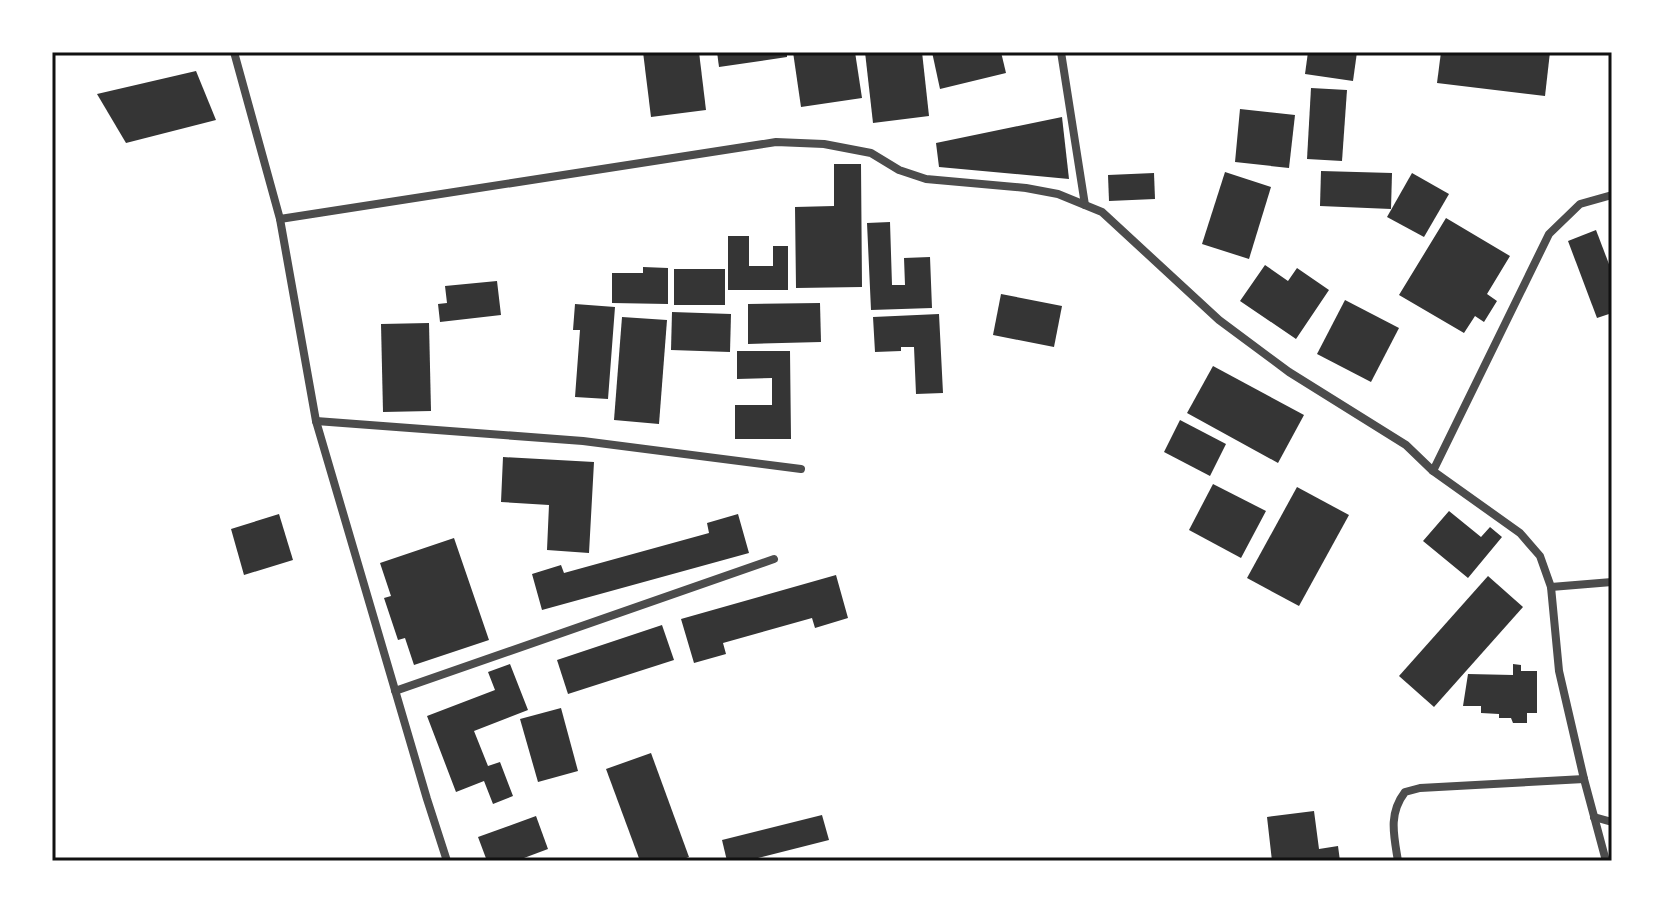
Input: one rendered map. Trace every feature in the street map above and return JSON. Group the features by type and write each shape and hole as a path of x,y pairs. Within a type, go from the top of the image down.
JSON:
{"street":[{"path":"234,52 280,219 316,421 447,861"},
{"path":"1061,52 1085,205"},
{"path":"280,219 776,142 824,144 871,153 899,170 926,179 1026,188 1058,194 1102,212 1219,320 1289,372 1406,445 1433,471 1520,533 1540,556 1551,587 1559,671 1606,861"},
{"path":"1433,471 1549,234 1580,204 1612,195"},
{"path":"316,421 583,441 801,469"},
{"path":"395,691 774,559"},
{"path":"1551,587 1612,582"},
{"path":"1398,861 1394,811 1405,792 1420,788 1584,779"},
{"path":"1594,817 1612,822"}],"building":[{"path":"643,52 699,52 706,110 651,117"},
{"path":"717,52 787,52 787,57 719,67"},
{"path":"793,52 855,52 862,98 801,107"},
{"path":"865,52 922,52 929,116 873,123"},
{"path":"932,52 1001,52 1006,73 940,89"},
{"path":"1308,52 1357,52 1353,81 1305,74"},
{"path":"1441,52 1550,52 1545,96 1437,83"},
{"path":"196,71 216,120 126,143 97,94"},
{"path":"1311,88 1347,90 1342,161 1307,159"},
{"path":"1240,109 1295,115 1289,168 1235,162"},
{"path":"1062,117 1069,179 939,167 936,143"},
{"path":"834,164 861,164 862,287 796,288 795,207 834,206"},
{"path":"1321,171 1392,173 1391,209 1320,206"},
{"path":"1225,172 1271,187 1249,259 1202,244"},
{"path":"1154,173 1155,199 1109,201 1108,175"},
{"path":"1412,173 1449,194 1424,237 1387,217"},
{"path":"1446,218 1510,256 1487,294 1497,301 1484,322 1475,316 1464,333 1399,295"},
{"path":"890,222 892,285 905,285 904,258 930,257 932,308 871,310 867,223"},
{"path":"1596,230 1612,272 1612,313 1597,318 1568,241"},
{"path":"728,236 749,236 749,266 773,266 773,246 788,246 788,290 728,290"},
{"path":"1265,265 1288,281 1297,268 1329,290 1296,339 1240,301"},
{"path":"643,267 668,268 668,304 612,303 612,273 643,273"},
{"path":"674,269 725,269 725,305 674,305"},
{"path":"497,281 501,315 440,322 438,304 447,303 445,286"},
{"path":"1001,294 1062,306 1054,347 993,335"},
{"path":"1345,300 1399,328 1371,382 1317,354"},
{"path":"820,303 821,342 748,344 748,304"},
{"path":"575,304 615,307 608,399 575,397 580,330 573,330"},
{"path":"672,312 731,314 730,352 671,350"},
{"path":"939,314 943,393 916,394 914,347 875,352 873,317"},
{"path":"622,317 667,320 659,424 614,420"},
{"path":"429,323 431,411 383,412 381,324"},
{"path":"737,351 790,351 791,439 735,439 735,405 772,405 772,378 737,379"},
{"path":"1213,366 1304,415 1278,463 1187,413"},
{"path":"1180,420 1226,444 1210,476 1164,452"},
{"path":"503,457 594,462 589,553 547,550 549,505 501,502"},
{"path":"1213,484 1266,511 1241,558 1189,530"},
{"path":"1297,487 1349,515 1299,606 1247,578"},
{"path":"1449,511 1481,537 1490,527 1502,537 1468,578 1423,541"},
{"path":"279,514 293,560 244,575 231,529"},
{"path":"738,514 749,553 542,610 532,574 561,565 564,573 709,533 707,523"},
{"path":"454,538 489,640 414,665 405,638 398,640 384,598 391,596 380,563"},
{"path":"836,575 848,618 815,628 812,618 723,643 726,654 694,663 681,619"},
{"path":"1488,576 1523,607 1434,707 1399,676"},
{"path":"662,625 674,660 568,694 557,660"},
{"path":"510,664 528,710 474,731 488,766 500,762 513,796 493,804 484,781 456,792 427,716 495,690 488,672"},
{"path":"1513,664 1521,665 1521,671 1537,671 1537,713 1527,713 1527,723 1513,723 1511,718 1499,718 1499,714 1481,713 1481,706 1463,706 1468,674 1513,675"},
{"path":"561,708 578,771 538,782 520,719"},
{"path":"651,753 689,857 678,861 640,861 606,769"},
{"path":"1314,811 1319,849 1338,846 1340,861 1272,861 1267,817"},
{"path":"822,815 829,840 746,861 727,861 722,840"},
{"path":"536,816 548,849 516,861 487,861 478,837"}]}
